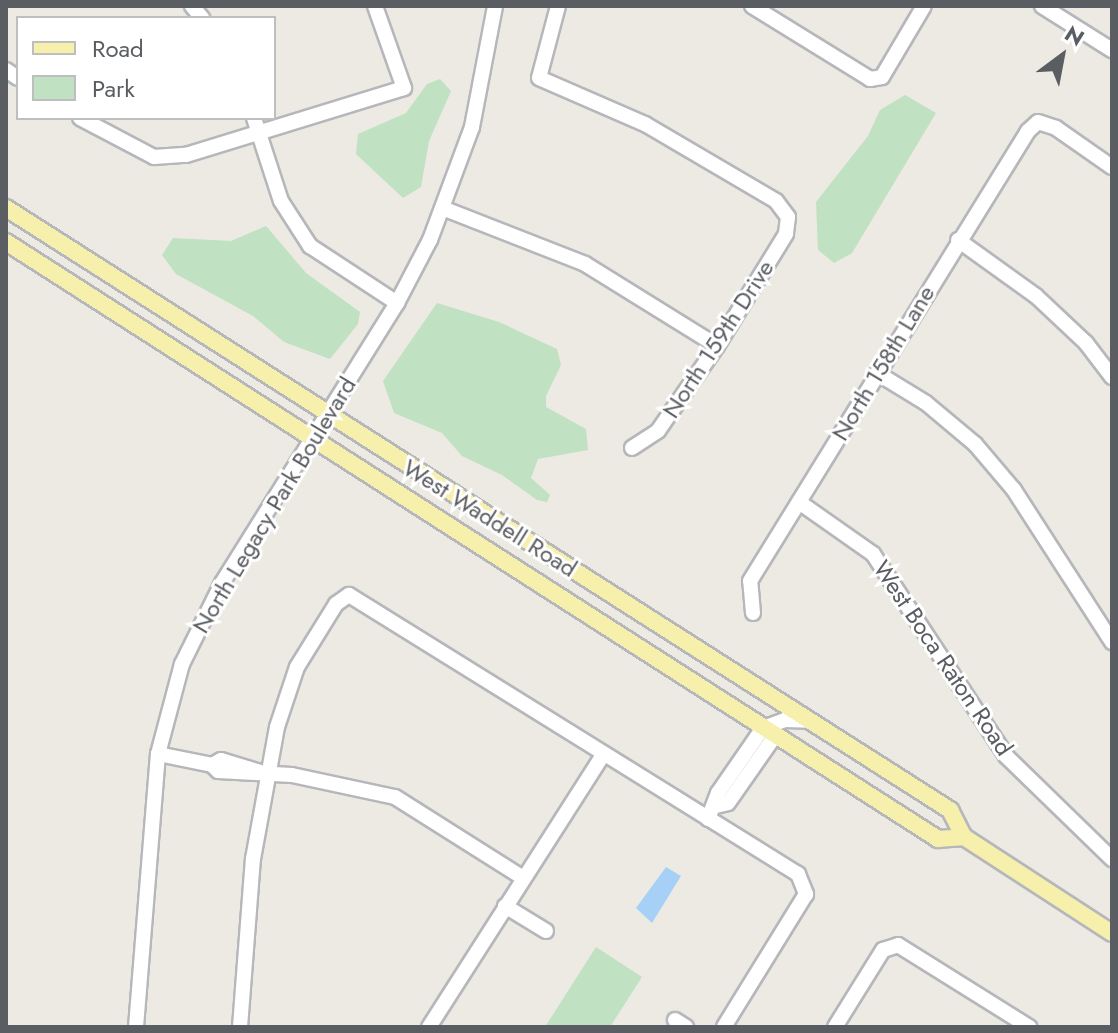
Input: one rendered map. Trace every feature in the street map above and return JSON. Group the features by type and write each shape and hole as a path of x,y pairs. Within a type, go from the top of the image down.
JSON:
{"main road":[{"name":"West Waddell Road","path":"6,208 950,810 964,837 1112,933"},
{"name":"West Waddell Road","path":"6,242 938,839 964,837"}],"street":[{"path":"83,120 116,141 154,157 186,155 260,136 404,88 375,6"},
{"name":"North Legacy Park Boulevard","path":"136,1027 158,754 200,622 397,303 445,209 472,127 495,6"},
{"name":"North 159th Drive","path":"558,6 539,78 645,124 776,201 788,217 786,234 717,346 658,431 632,448"},
{"path":"752,6 870,79 882,77 924,6"},
{"path":"1042,6 1112,50"},
{"path":"255,120 281,201 310,246 397,303"},
{"name":"North 158th Lane","path":"753,613 750,581 1010,156 1038,122 1056,128 1112,167"},
{"path":"445,209 585,264 717,346"},
{"path":"958,240 1036,296 1086,343 1112,377"},
{"path":"877,373 926,403 975,444 1014,490 1112,642"},
{"name":"West Boca Raton Road","path":"799,502 873,554 1006,756 1112,859"},
{"path":"240,1027 253,859 264,773 297,667 336,604 349,595 414,631 603,755 712,813 798,874 806,888 724,1027"},
{"path":"712,813 718,793 769,732 785,720 810,721"},
{"path":"158,754 212,765 221,760 238,768 395,797 523,878"},
{"path":"429,1027 603,755"},
{"path":"505,906 546,931"},
{"path":"835,1027 883,950 898,945 1029,1027"}],"green space":[{"path":"440,79 451,91 429,141 421,187 403,198 356,154 358,134 406,113 427,84"},
{"path":"905,95 936,113 852,253 834,263 818,250 816,202 868,136 880,110"},
{"path":"266,226 306,273 360,312 358,324 330,359 284,342 253,316 176,274 162,255 173,238 231,241"},
{"path":"437,303 499,322 557,349 561,365 546,396 546,407 586,429 588,450 538,459 531,478 550,495 547,502 537,500 502,475 462,456 442,433 394,413 383,381"},
{"path":"596,947 642,977 610,1027 545,1027"}],"water":[{"path":"666,867 681,876 652,923 636,908"}]}
